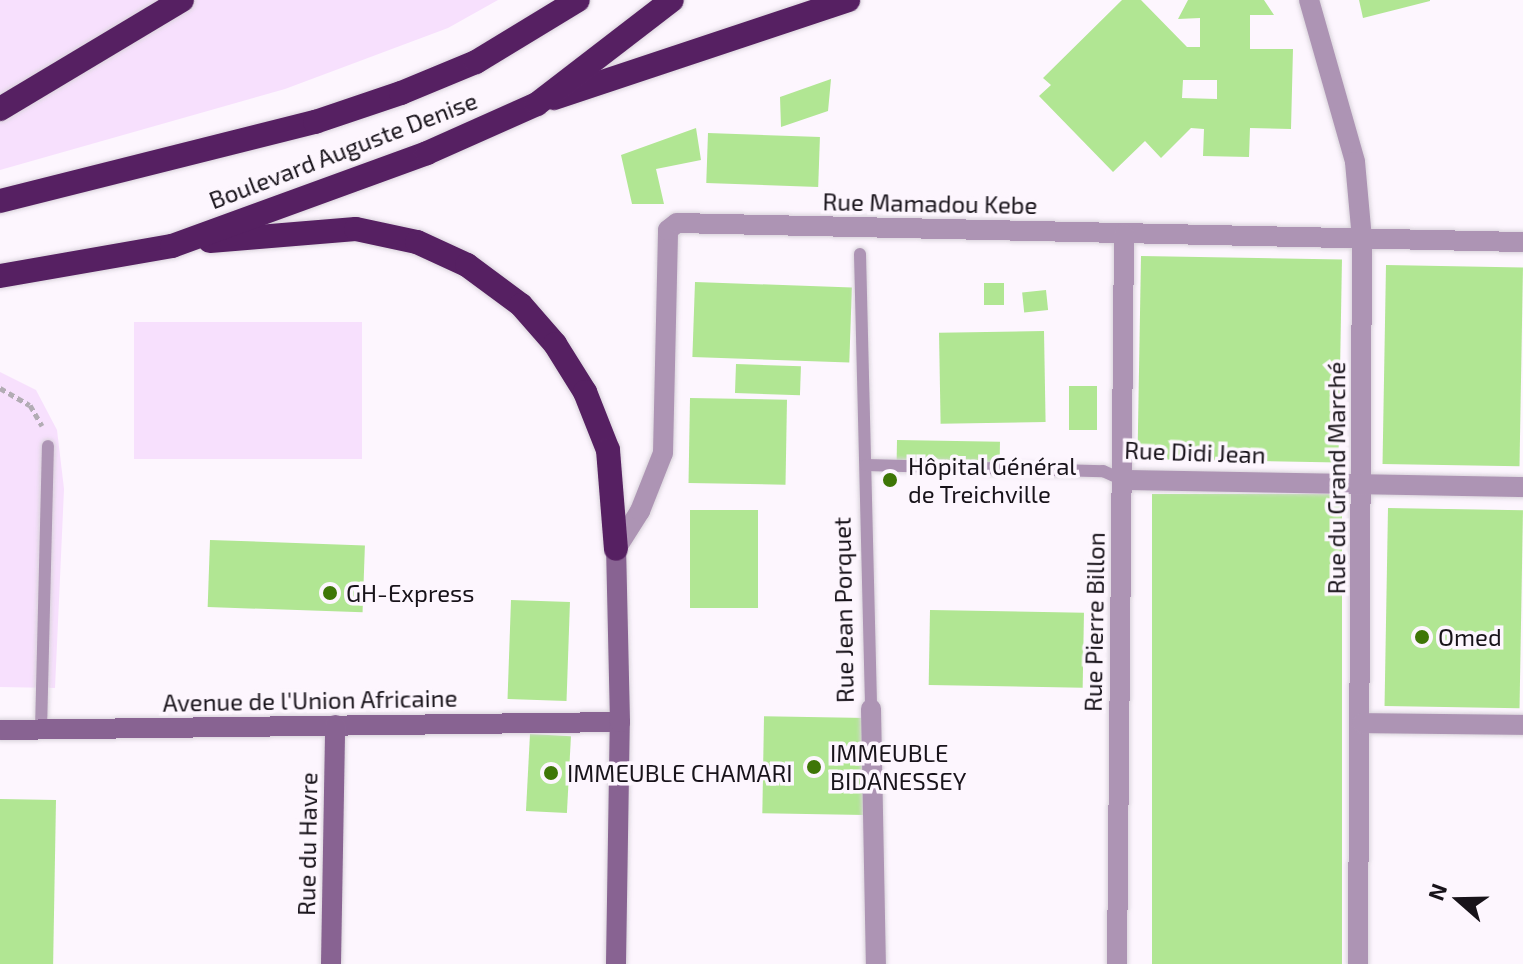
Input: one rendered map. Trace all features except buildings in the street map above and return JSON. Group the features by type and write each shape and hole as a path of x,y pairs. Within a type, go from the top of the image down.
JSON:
{"highway":[{"path":"0,109 182,0"},
{"name":"Boulevard Auguste Denise","path":"0,201 315,122 401,93 476,62 578,0"},
{"name":"Boulevard Auguste Denise","path":"0,276 172,246 427,153 537,104 672,0"},
{"path":"537,104 848,0"},
{"path":"172,246 356,229 417,242 467,265 521,305 555,344 585,392 608,450 616,549"}],"street":[{"name":"Rue du Grand Marché","path":"1309,0 1355,162 1362,239 1362,723 1358,964"},
{"name":"Rue Mamadou Kebe","path":"616,549 640,511 663,453 668,230 674,224 1523,242"},
{"name":"Rue Pierre Billon","path":"1117,964 1124,234"},
{"name":"Rue Didi Jean","path":"1123,480 1361,481 1523,487"},
{"path":"616,549 620,722 616,964"},
{"name":"Rue Jean Porquet","path":"871,709 876,964"},
{"name":"Avenue de l'Union Africaine","path":"0,730 620,722"},
{"path":"1362,723 1523,725"},
{"name":"Rue du Havre","path":"331,964 335,725"}],"lane":[{"name":"Rue Jean Porquet","path":"860,254 871,709"},
{"path":"41,730 48,446"},
{"name":"Rue Didi Jean","path":"866,465 1103,471 1123,480"}],"path":[{"path":"0,388 30,405 48,446"}],"shaded area":[{"path":"0,0 498,0 448,28 285,89 0,170"},
{"path":"134,322 362,322 362,459 134,459"},
{"path":"0,372 36,390 57,430 64,489 55,688 0,687"}],"place":[{"name":"Hôpital Général de Treichville","path":"890,480"},
{"name":"GH-Express","path":"330,593"},
{"name":"Omed","path":"1422,637"},
{"name":"IMMEUBLE BIDANESSEY","path":"814,767"},
{"name":"IMMEUBLE CHAMARI","path":"551,773"}]}
